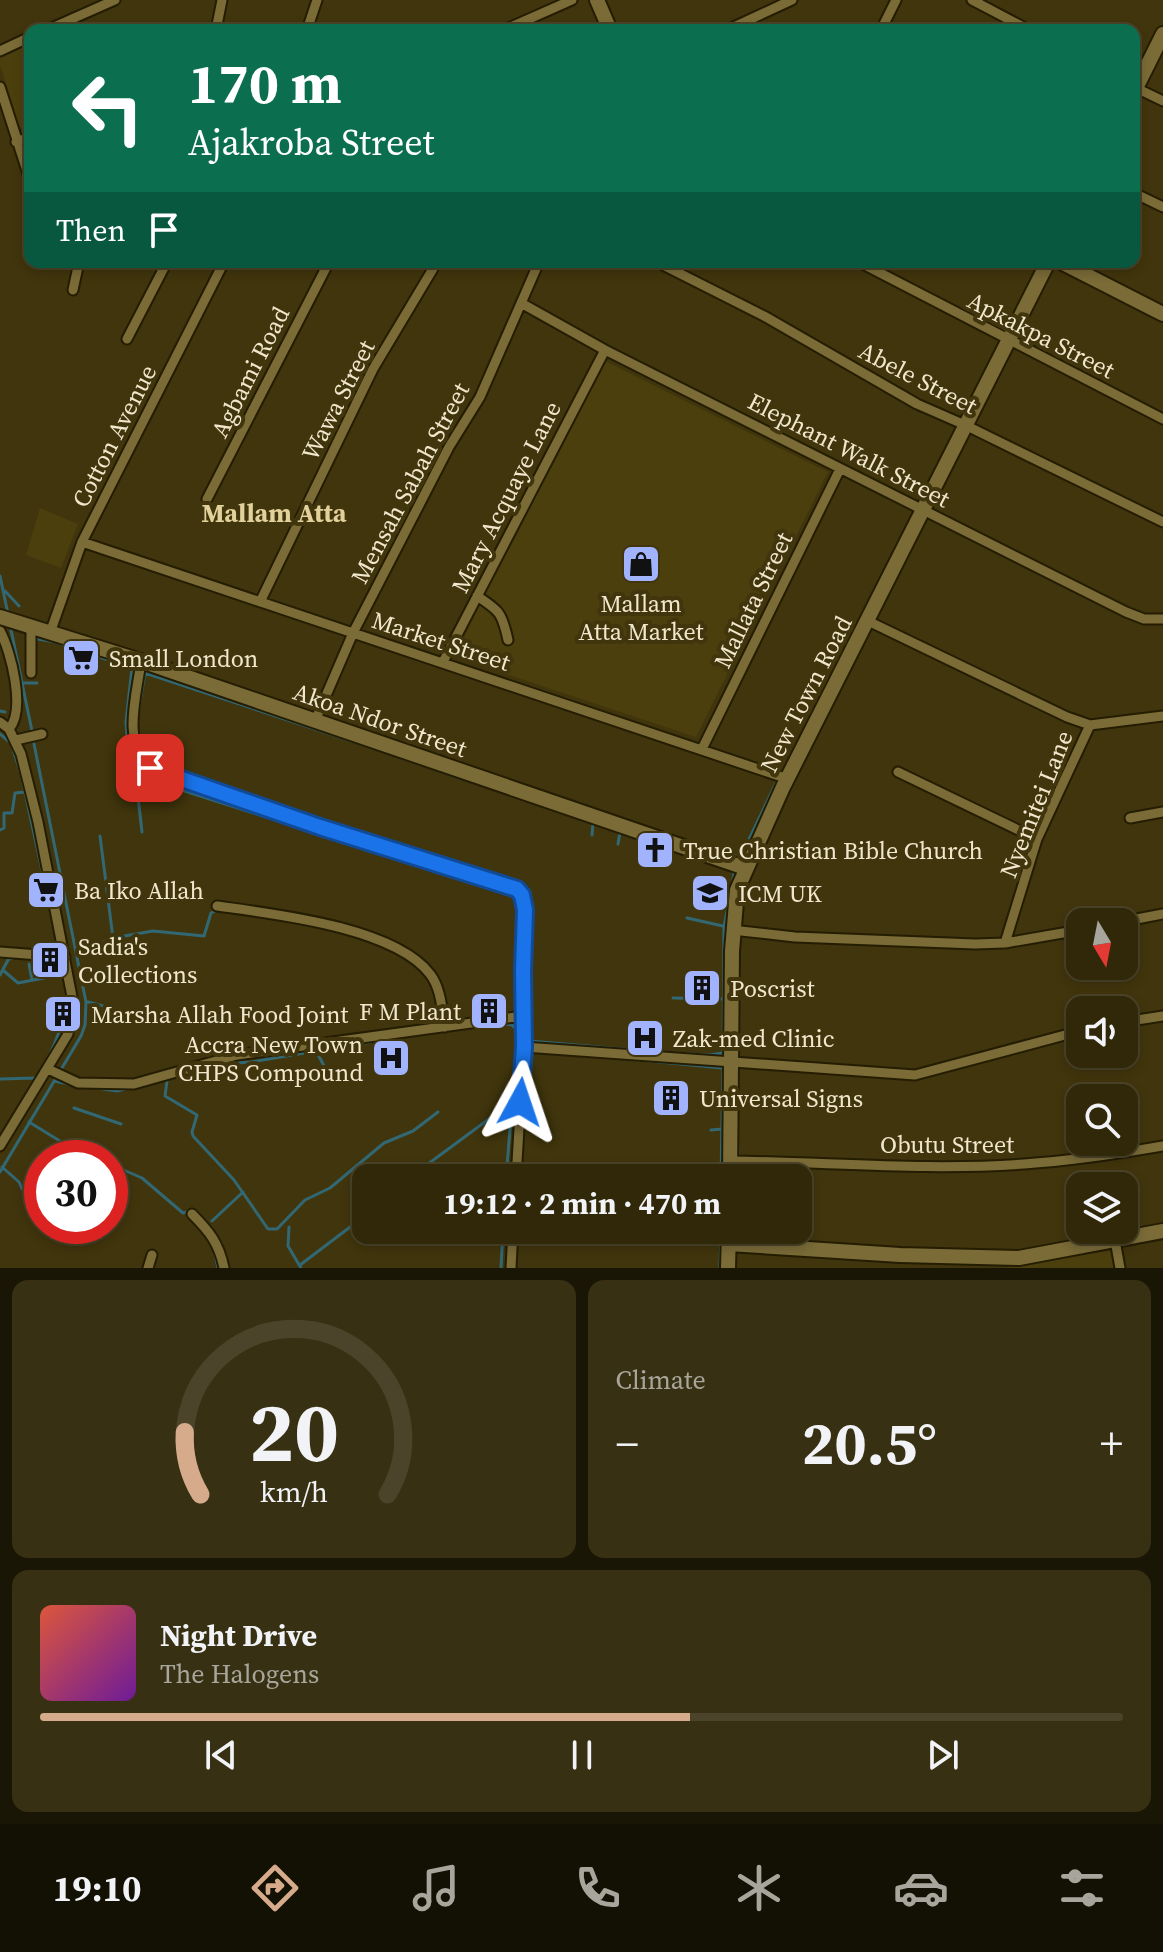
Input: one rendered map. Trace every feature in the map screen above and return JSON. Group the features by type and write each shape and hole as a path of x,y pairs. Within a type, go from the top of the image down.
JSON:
{"street":[{"path":"61,24 115,0"},
{"path":"217,24 222,0"},
{"path":"309,24 317,0"},
{"path":"522,24 572,0"},
{"path":"597,0 607,24"},
{"path":"740,24 792,0"},
{"path":"884,24 896,0"},
{"path":"972,0 1018,24"},
{"path":"1140,79 1163,34"},
{"path":"0,51 24,40"},
{"path":"0,87 24,164"},
{"path":"1140,91 1163,101"},
{"path":"16,142 24,139"},
{"path":"1140,196 1163,207"},
{"path":"73,290 78,268"},
{"path":"127,339 164,268"},
{"name":"Cotton Avenue","path":"50,633 82,542 221,268"},
{"name":"Agbami Road","path":"207,499 326,268"},
{"name":"Wawa Street","path":"260,602 373,369 433,268"},
{"name":"Mensah Sabah Street","path":"315,721 353,633 449,447 480,397 536,268"},
{"name":"Abele Street","path":"669,268 764,316 917,404 1163,522"},
{"name":"Apkakpa Street","path":"870,268 1163,419"},
{"name":"New Town Road","path":"730,1161 732,930 737,890 921,509 1045,268"},
{"path":"1073,268 1163,314"},
{"name":"Elephant Walk Street","path":"521,303 605,350 1126,612 1144,619 1163,619"},
{"name":"Mary Acquaye Lane","path":"443,662 605,350"},
{"name":"Mallata Street","path":"702,749 840,469"},
{"name":"Market Street","path":"82,542 788,779"},
{"path":"477,596 503,617 508,640"},
{"name":"Akoa Ndor Street","path":"0,617 141,661 745,868"},
{"path":"868,621 1067,717 1090,725 1163,716"},
{"path":"27,626 31,673"},
{"path":"0,631 9,653 17,697 17,714 9,729"},
{"path":"141,661 133,737 143,762 158,773 517,889 522,895 525,910 524,1047 517,1164"},
{"path":"0,722 16,740 38,822 73,1002 68,1034 55,1073 0,1146"},
{"name":"Nyemitei Lane","path":"1005,943 1037,839 1090,725"},
{"path":"16,740 42,734"},
{"path":"898,772 1037,839"},
{"path":"1130,818 1163,812"},
{"path":"217,906 287,916 348,930 400,950 415,959 431,975 445,1027"},
{"path":"1138,919 1163,914"},
{"path":"732,930 795,937 1005,943 1066,932"},
{"path":"1,956 65,957"},
{"path":"55,1073 78,1083 134,1084 237,1055 523,1016"},
{"path":"1138,1020 1163,1016"},
{"path":"524,1047 915,1075 1066,1035"},
{"name":"Obutu Street","path":"730,1161 947,1166 1023,1164 1163,1146"},
{"path":"192,1214 212,1234 224,1268"},
{"path":"1138,1236 1163,1231"},
{"path":"511,1268 512,1244"},
{"path":"728,1268 729,1244"},
{"path":"801,1244 997,1263 1094,1244"},
{"path":"1116,1244 1120,1268"},
{"path":"148,1268 152,1255"}],"shaded area":[{"path":"24,38 24,127 20,128 0,65 0,48"},
{"name":"Mallam Atta Market","path":"601,359 828,472 696,737 454,657"},
{"path":"40,508 78,524 61,568 26,555"},
{"path":"1113,1250 1116,1268 1007,1268 1007,1266"}],"waterway":[{"path":"0,576 8,614"},
{"path":"5,591 19,606"},
{"path":"10,625 32,731"},
{"path":"38,639 132,668 126,722 142,832"},
{"path":"138,712 145,673 388,753"},
{"path":"22,683 37,683"},
{"path":"0,711 5,712"},
{"path":"0,734 11,743 21,774 51,912"},
{"path":"0,1172 85,1025 86,1002 34,744"},
{"path":"399,757 463,779"},
{"path":"135,771 141,777 515,897 518,904 516,1009"},
{"path":"731,856 742,854 777,781"},
{"path":"218,787 416,852"},
{"path":"0,830 4,828 4,813 12,813 15,793 25,792"},
{"path":"557,796 576,803"},
{"path":"592,835 593,823"},
{"path":"618,844 620,832"},
{"path":"100,836 113,938"},
{"path":"442,860 462,867"},
{"path":"668,1053 723,1053 724,927 734,874 731,869"},
{"path":"511,883 526,887 528,907"},
{"path":"76,954 113,938 153,931 204,936 211,913 217,910"},
{"path":"687,918 723,926"},
{"path":"303,924 318,927"},
{"path":"41,951 53,950 57,943"},
{"path":"0,975 8,960 14,957"},
{"path":"53,960 64,971"},
{"path":"29,964 32,980"},
{"path":"4,971 18,983 54,976"},
{"path":"0,1137 52,1049 65,1011 67,990"},
{"path":"673,998 724,999"},
{"path":"88,1002 111,1008"},
{"path":"528,1015 529,1043"},
{"path":"498,1023 512,1025 518,1031 507,1164"},
{"path":"387,1039 443,1031"},
{"path":"242,1050 321,1039"},
{"path":"221,1064 251,1062 376,1041"},
{"path":"529,1041 657,1052"},
{"path":"316,1051 329,1075"},
{"path":"526,1079 529,1051"},
{"path":"628,1059 723,1068 721,1164"},
{"path":"160,1081 203,1069"},
{"path":"0,1079 36,1078"},
{"path":"54,1081 74,1085"},
{"path":"167,1081 165,1096 197,1115 193,1136 234,1180 268,1229 277,1229 305,1200 330,1188 384,1143 413,1131 438,1112"},
{"path":"97,1088 117,1091 129,1088"},
{"path":"74,1108 121,1124"},
{"path":"428,1164 493,1116 512,1115"},
{"path":"29,1122 58,1140"},
{"path":"711,1130 722,1129"},
{"path":"737,1132 738,1154"},
{"path":"2,1167 24,1190"},
{"path":"128,1172 142,1178 183,1213 191,1211"},
{"path":"212,1221 243,1192"},
{"path":"300,1265 352,1226"},
{"path":"289,1227 288,1246 301,1268"},
{"path":"221,1243 223,1252"},
{"path":"501,1268 502,1244"},
{"path":"720,1268 721,1244"},
{"path":"214,1249 218,1268"}],"place":[{"name":"Mallam Atta Market","path":"641,564"},
{"name":"Small London","path":"81,658"},
{"name":"True Christian Bible Church","path":"655,850"},
{"name":"Ba Iko Allah","path":"46,890"},
{"name":"ICM UK","path":"710,893"},
{"name":"Sadia's Collections","path":"50,960"},
{"name":"Poscrist","path":"702,988"},
{"name":"F M Plant","path":"489,1011"},
{"name":"Marsha Allah Food Joint","path":"63,1014"},
{"name":"Zak-med Clinic","path":"645,1038"},
{"name":"Accra New Town CHPS Compound","path":"391,1058"},
{"name":"Universal Signs","path":"671,1098"}],"district":[{"name":"Mallam Atta","path":"274,513"}],"route":[{"path":"150,768 320,827 517,889 522,895 525,910 524,1047 520,1102"}]}
